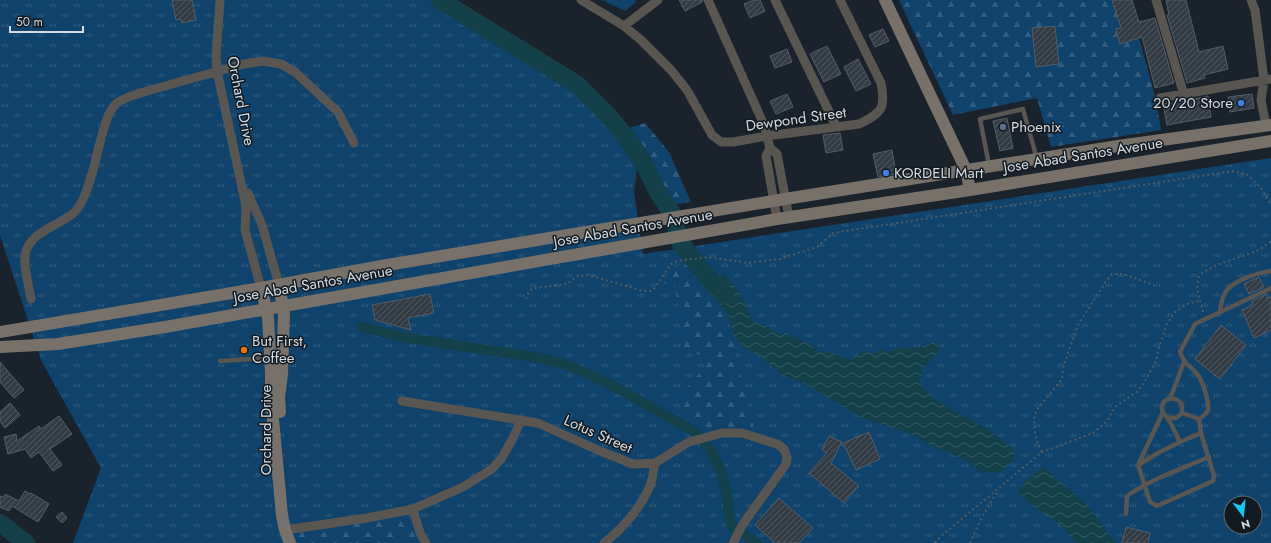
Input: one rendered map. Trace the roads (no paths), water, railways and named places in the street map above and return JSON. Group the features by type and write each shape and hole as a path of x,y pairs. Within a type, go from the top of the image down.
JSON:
{"main road":[{"path":"885,0 966,170 970,190"},
{"path":"1268,126 1270,145"},
{"name":"Jose Abad Santos Avenue","path":"0,332 779,200 1118,146 1268,126"},
{"name":"Jose Abad Santos Avenue","path":"0,347 58,344 165,327 783,218 1270,145"},
{"name":"Orchard Drive","path":"279,285 284,306 280,397 282,515"},
{"name":"Orchard Drive","path":"260,288 268,317 271,398 282,515 285,530 290,543"}],"street":[{"name":"Orchard Drive","path":"220,0 216,56 217,71 246,206 245,230 260,288"},
{"path":"581,0 624,26 658,0"},
{"path":"708,0 764,125 770,148 777,154 779,200 783,218"},
{"path":"775,0 836,126"},
{"name":"Dewpond Street","path":"624,26 641,40 671,70 687,90 712,135 721,142 733,142 836,126 859,124 872,118 882,108 884,97 881,83 840,0"},
{"path":"1156,0 1184,95"},
{"path":"1251,0 1255,10 1271,92"},
{"path":"31,299 24,261 25,252 36,237 80,207 107,119 115,105 125,99 140,93 244,64 263,61 281,64 294,72 338,112 354,143"},
{"path":"1160,98 1268,80"},
{"path":"1268,80 1261,100 1268,126"},
{"name":"Orchard Drive","path":"237,161 252,204 262,225 279,285"},
{"name":"Lotus Street","path":"402,402 538,423 633,464 655,464"},
{"path":"285,530 367,518 413,509 463,487 492,469 501,459 521,420"},
{"path":"604,543 616,534 636,511 650,487 655,464 689,442 722,433 742,433 777,444 784,449 787,457 786,464 743,524 734,541"},
{"path":"413,509 420,533 426,543"}],"lane":[{"path":"989,166 980,119 1023,109 1037,159"},
{"path":"1220,311 1222,301 1228,290 1241,280 1262,272 1271,271"},
{"path":"1199,419 1205,415 1208,410 1208,403 1198,375 1184,362 1180,352 1195,324 1271,288"},
{"path":"220,361 270,357"},
{"path":"1180,442 1168,418 1163,412 1162,406 1170,399 1184,362"},
{"path":"1168,418 1176,418 1182,413 1183,409 1181,402 1170,399"},
{"path":"1163,412 1138,465 1150,502 1157,506 1212,481 1214,476 1201,434 1199,419"},
{"path":"1182,413 1199,419"},
{"path":"1138,465 1180,442 1201,434"},
{"path":"1126,514 1127,496 1144,485 1209,457"}],"water":[{"path":"724,274 734,285 747,306 750,317 756,323 768,326 775,332 791,336 808,343 818,351 832,353 852,360 864,350 873,354 882,349 889,352 897,348 922,347 935,342 941,346 937,354 922,370 919,384 937,401 988,429 1014,449 1015,459 1001,472 981,472 964,459 941,450 908,433 862,418 806,384 782,375 758,355 744,348 734,335 728,314 697,279"},
{"path":"1043,467 1087,505 1116,543 1076,543 1063,527 1018,492 1024,483"}],"waterway":[{"path":"440,0 578,85 607,114 628,139 644,163 656,189 673,215 680,242 700,268 725,295"},
{"path":"362,327 407,338 554,361 573,367 610,384 695,432 710,450 721,470 731,525 757,543"},
{"path":"0,523 26,543"}],"place":[{"name":"20/20 Store","path":"1241,103"},
{"name":"Phoenix","path":"1003,127"},
{"name":"KORDELI Mart","path":"886,173"},
{"name":"But First, Coffee","path":"244,350"}]}
